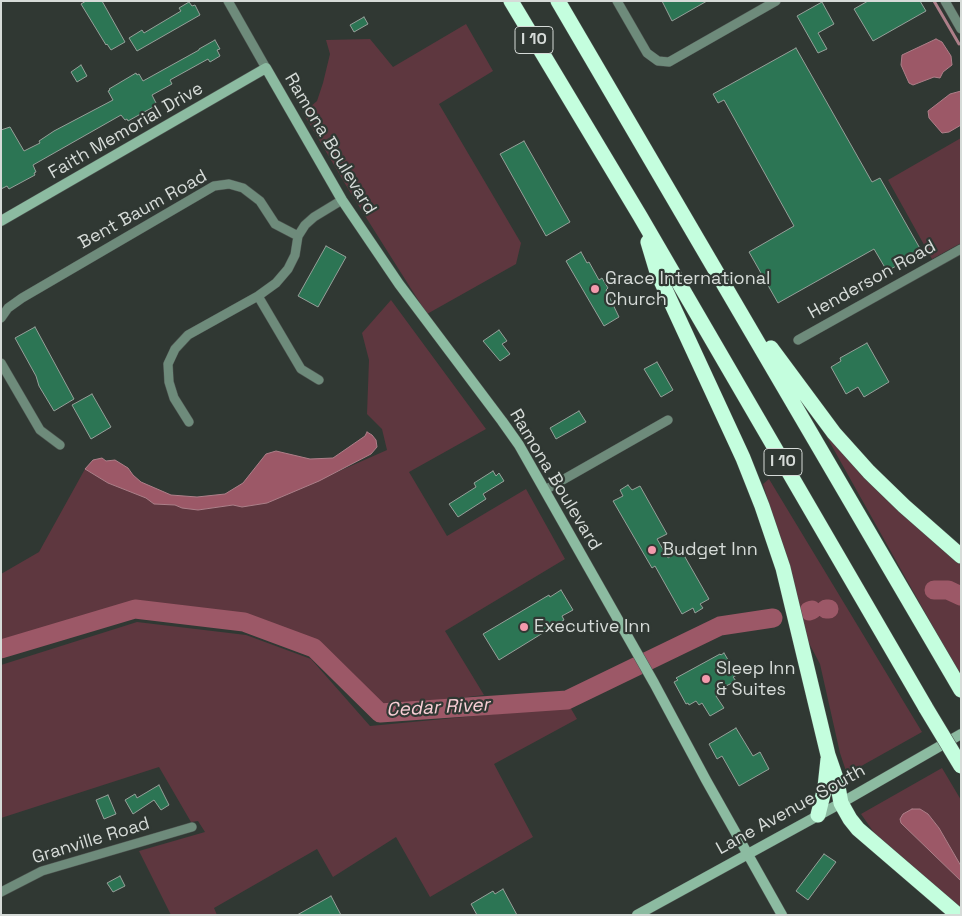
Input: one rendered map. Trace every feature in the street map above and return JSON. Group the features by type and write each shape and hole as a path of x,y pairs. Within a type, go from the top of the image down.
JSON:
{"highway":[{"name":"I 10","path":"511,1 640,216 961,766"},
{"name":"I 10","path":"558,1 961,690"},
{"path":"640,216 657,272 743,458 762,506 783,568 828,755 837,780 841,803 858,829 958,915"},
{"path":"722,281 840,439 869,472 904,506 961,556"},
{"path":"818,815 825,787 828,755"}],"street":[{"name":"Ramona Boulevard","path":"228,1 342,200 422,316 519,445 654,683 782,915"},
{"path":"617,1 647,53 658,61 669,62 776,1"},
{"path":"945,1 961,29"},
{"name":"Faith Memorial Drive","path":"1,221 266,68"},
{"name":"Bent Baum Road","path":"1,318 8,308 22,298 214,186 229,184 254,194 275,224 298,236"},
{"path":"189,422 174,398 169,382 168,364 175,349 188,335 258,296 276,283 288,269 295,255 298,236 314,217 342,200"},
{"name":"Henderson Road","path":"798,340 961,249"},
{"path":"258,296 301,368 319,380"},
{"path":"1,363 40,430 60,445"},
{"path":"545,490 668,420"},
{"name":"Lane Avenue South","path":"637,915 841,803 961,734"},
{"name":"Granville Road","path":"1,892 42,871 192,826"}],"shaded area":[{"path":"466,24 493,71 439,104 521,243 516,264 427,314 303,113 317,101 323,83 330,54 326,40 370,39 393,67"},
{"path":"936,39 942,42 951,56 952,65 943,72 940,78 934,77 913,85 909,83 901,65 902,55"},
{"path":"961,91 961,125 949,132 942,133 929,118 928,111 950,94"},
{"path":"961,138 961,243 932,259 888,180"},
{"path":"391,300 486,429 409,472 447,536 526,489 565,559 445,631 484,695 384,707 317,643 246,617 134,602 1,643 1,574 39,552 85,469 108,483 146,498 154,504 175,505 198,510 267,503 387,450 382,429 367,414 369,360 362,333"},
{"path":"819,423 961,563 961,676 923,609"},
{"path":"367,432 376,440 377,447 371,454 319,481 267,503 242,507 233,505 198,510 175,505 154,504 146,498 108,483 85,469 93,460 102,458 106,461 115,460 128,468 141,482 171,495 197,497 225,494 243,483 266,454 276,451 310,459 333,458 365,436"},
{"path":"769,479 922,732 847,774 840,753 820,664 802,630 777,530 763,484"},
{"path":"137,622 246,635 311,659 370,726 570,707 577,719 494,764 533,837 430,897 396,837 333,877 317,849 214,908 217,915 171,915 139,851 205,832 198,821 191,822 159,767 1,818 1,665"},
{"path":"942,768 961,800 961,866 939,828 928,814 903,814 900,819 901,823 961,881 961,911 875,834 861,814"},
{"path":"912,809 920,809 928,814 939,828 961,866 961,881 901,823 900,819 903,814"}],"building":[{"path":"86,1 102,1 125,42 111,50 106,45 81,4"},
{"path":"662,1 707,1 672,21"},
{"path":"868,1 920,1 926,11 873,41 854,9"},
{"path":"189,2 192,6 195,5 200,15 137,51 129,38 142,30 144,33 181,11 179,8"},
{"path":"822,2 834,24 818,33 827,49 818,53 797,16"},
{"path":"364,17 368,24 354,32 350,25"},
{"path":"215,40 220,49 217,50 220,56 210,62 208,59 170,80 172,84 152,95 156,103 154,104 155,106 128,121 121,115 33,165 36,172 34,173 35,175 9,189 7,186 1,189 1,130 10,127 24,151 40,143 39,141 54,131 113,100 108,91 109,89 136,73 137,75 139,74 143,81"},
{"path":"796,48 872,182 880,178 922,252 887,271 874,249 778,303 749,252 794,226 724,100 718,103 713,94"},
{"path":"81,65 87,76 77,82 71,72"},
{"path":"524,141 570,222 546,236 500,154"},
{"path":"326,246 346,257 318,307 298,296"},
{"name":"Grace International Church","path":"581,252 599,280 602,278 608,288 606,290 619,317 604,326 566,261"},
{"path":"35,327 74,399 54,411 15,338"},
{"path":"499,330 507,341 502,344 510,354 500,361 483,341"},
{"path":"867,343 889,382 864,397 858,387 846,394 831,367 841,361 840,358"},
{"path":"657,362 673,390 661,397 644,369"},
{"path":"92,394 111,427 91,439 72,405"},
{"path":"579,411 586,422 556,439 550,428"},
{"path":"493,471 496,476 499,473 504,481 483,494 486,499 458,517 449,504 476,487 474,483"},
{"name":"Budget Inn","path":"628,485 632,490 640,486 667,534 657,539 668,558 681,550 709,599 700,604 703,608 695,613 693,608 682,614 655,566 652,568 613,501 623,496 620,490"},
{"name":"Executive Inn","path":"561,590 573,610 562,616 564,620 499,660 483,634 549,595 550,597"},
{"name":"Sleep Inn & Suites","path":"724,653 737,675 733,677 736,681 720,689 722,692 716,696 724,708 710,716 702,703 699,705 696,701 689,705 688,703 686,704 674,682 678,680 676,678"},
{"path":"736,728 753,756 760,752 769,769 739,786 722,756 717,759 709,744"},
{"path":"159,785 169,805 161,810 154,800 133,814 125,800 135,794 137,798"},
{"path":"108,795 116,814 104,819 96,800"},
{"path":"824,854 836,862 808,900 796,891"},
{"path":"120,876 125,886 113,892 107,883"},
{"path":"503,889 517,915 477,915 471,904 493,891 495,894"},
{"path":"331,896 341,915 297,915"}],"waterway":[{"path":"934,1 959,44"},
{"name":"Cedar River","path":"934,590 948,590 961,596"},
{"name":"Cedar River","path":"1,649 135,609 244,622 314,648 380,713 567,700 720,626 773,618"}],"place":[{"name":"Grace International Church","path":"595,289"},
{"name":"Budget Inn","path":"652,550"},
{"name":"Executive Inn","path":"524,627"},
{"name":"Sleep Inn & Suites","path":"706,679"}]}
